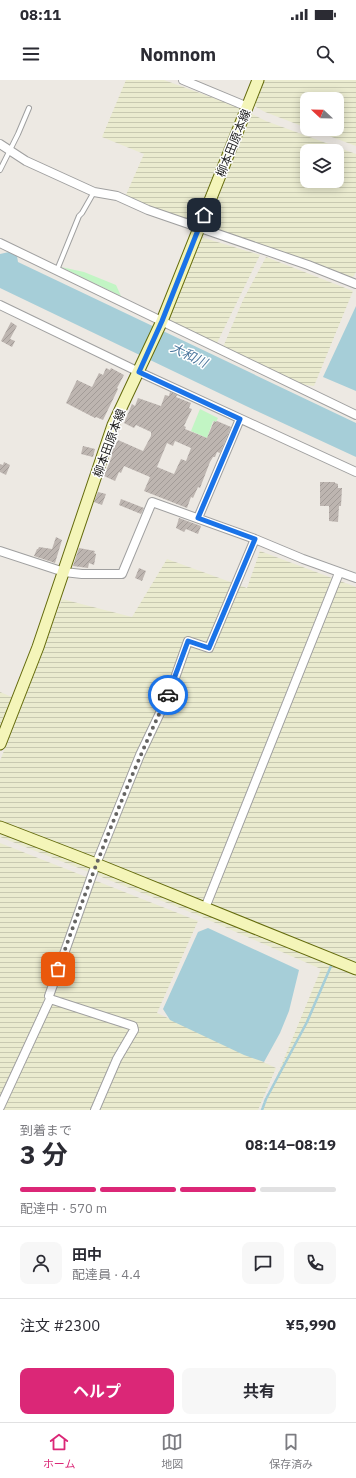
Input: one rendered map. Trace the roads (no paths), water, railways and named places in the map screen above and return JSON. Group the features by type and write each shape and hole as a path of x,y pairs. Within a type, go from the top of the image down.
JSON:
{"main road":[{"name":"柳本田原本線","path":"0,744 38,647 113,425 162,322 258,80"},
{"path":"0,827 96,864 356,969"}],"street":[{"path":"183,80 248,107"},
{"path":"0,144 26,161 94,192 117,196 148,210 199,229 356,284"},
{"path":"0,243 356,414"},
{"path":"0,305 240,419 356,472"},
{"path":"198,518 240,419"},
{"path":"0,551 64,572 82,574 122,574 152,502 255,539 356,578"},
{"path":"48,996 96,864 140,755 170,692 188,641 209,648 255,539"},
{"path":"205,908 340,573"},
{"path":"0,1107 50,999 133,1026 134,1030 117,1059 95,1110"}],"lane":[{"path":"0,170 11,150 29,108"},
{"path":"57,270 79,216 94,192"}],"water":[{"name":"大和川","path":"9,252 17,256 18,262 356,423 356,457 0,288 0,254"},
{"path":"356,306 356,391 323,377"},
{"path":"208,928 299,970 289,1011 280,1033 264,1062 244,1055 170,1020 163,1009 198,932"}],"waterway":[{"path":"262,1110 266,1099 307,1022 331,966"}]}
